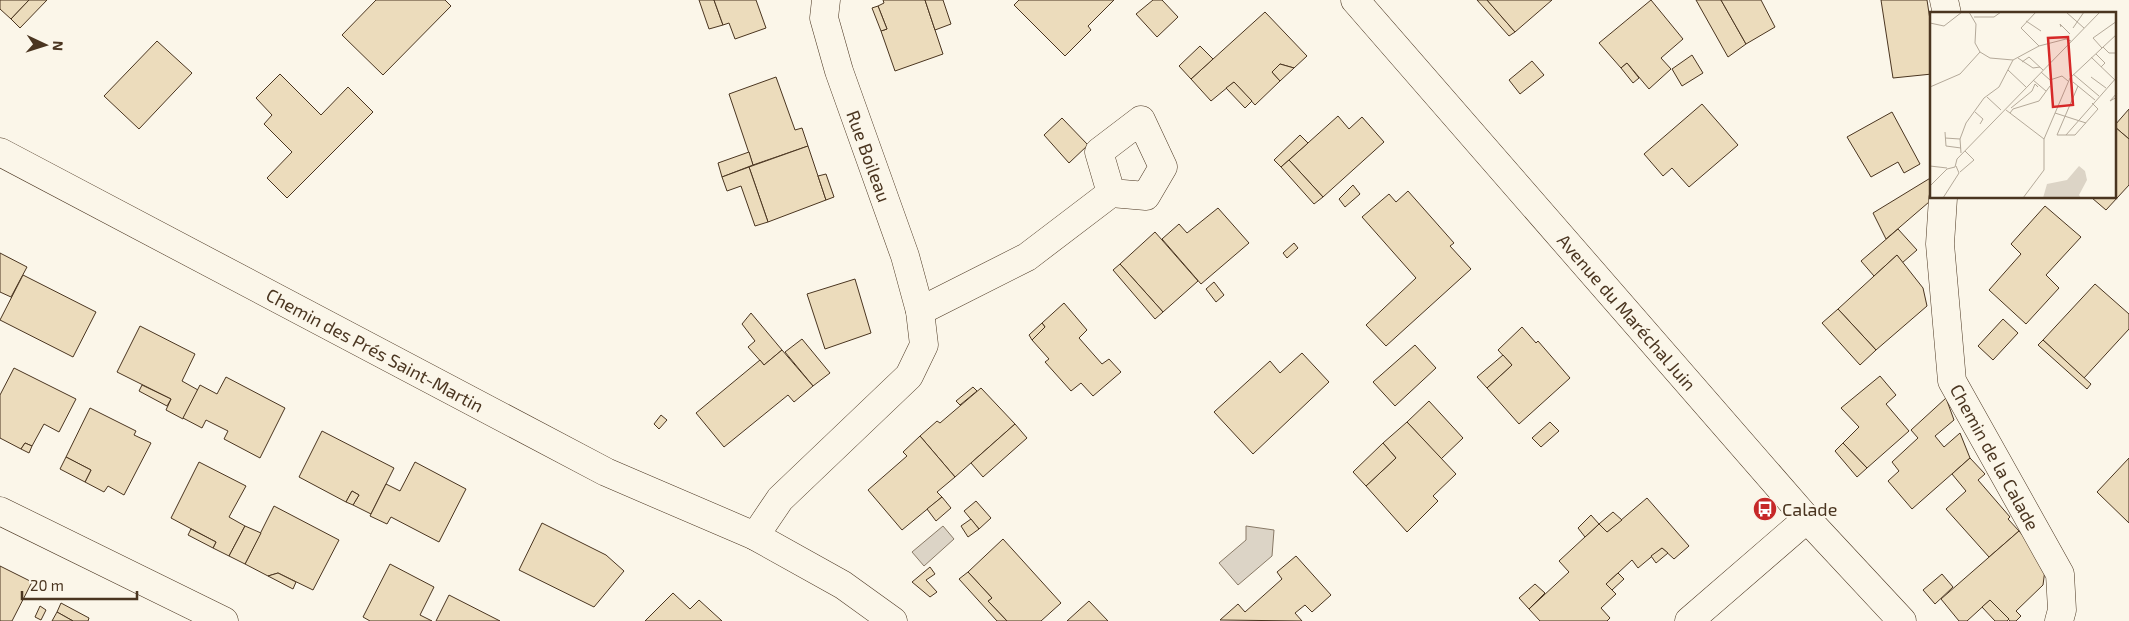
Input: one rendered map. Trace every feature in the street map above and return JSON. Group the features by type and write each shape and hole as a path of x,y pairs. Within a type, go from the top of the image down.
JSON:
{"street":[{"name":"Rue Boileau","path":"755,536 780,499 909,376 924,345 920,311 905,256 838,71 824,18 826,0"},
{"name":"Avenue du Maréchal Juin","path":"1355,0 1807,519 1902,621"},
{"name":"Chemin des Prés Saint-Martin","path":"0,152 606,472 755,536 842,585 893,621"},
{"path":"920,311 1027,257 1111,193"},
{"name":"Chemin de la Calade","path":"1942,199 1940,244 1952,381 2060,574 2062,610 2059,621"},
{"path":"0,511 224,621"},
{"path":"1690,621 1807,519"}],"shaded area":[{"path":"943,526 954,539 924,566 912,552"},
{"path":"1246,526 1274,530 1272,556 1238,585 1219,563 1246,540"}],"building":[{"path":"0,0 29,0 11,19 0,9"},
{"path":"29,0 47,0 20,28 11,19"},
{"path":"376,0 445,0 451,6 383,75 342,35"},
{"path":"699,0 714,0 723,25 709,29"},
{"path":"714,0 756,0 766,28 735,39 729,23 723,25"},
{"path":"883,0 925,0 943,54 895,71 881,31 887,29 878,6 884,3"},
{"path":"925,0 943,0 951,24 935,30"},
{"path":"1019,0 1114,0 1088,26 1091,30 1065,56 1014,5"},
{"path":"1153,0 1162,0 1178,17 1157,37 1136,14"},
{"path":"1477,0 1487,0 1515,32 1509,36"},
{"path":"1487,0 1552,0 1515,32"},
{"path":"1651,0 1683,39 1661,58 1671,69 1649,89 1627,63 1621,68 1599,43"},
{"path":"1696,0 1721,0 1746,44 1728,57"},
{"path":"1721,0 1761,0 1775,27 1746,44"},
{"path":"1881,0 1927,0 1930,20 1930,74 1893,78"},
{"path":"878,6 887,29 881,31 872,8"},
{"path":"1265,12 1307,56 1294,68 1280,64 1272,72 1280,81 1255,105 1234,82 1211,101 1191,79"},
{"path":"157,41 192,73 139,129 104,96"},
{"path":"1200,46 1213,59 1191,79 1179,66"},
{"path":"1692,55 1703,73 1682,86 1672,69"},
{"path":"1532,61 1544,75 1520,94 1509,80"},
{"path":"1627,63 1639,78 1633,83 1621,68"},
{"path":"1280,64 1294,68 1280,81 1272,72"},
{"path":"280,74 321,115 348,87 373,112 287,198 267,178 292,152 264,124 272,115 256,98"},
{"path":"776,77 795,130 802,128 808,146 753,165 729,94"},
{"path":"1234,82 1252,101 1245,108 1226,88"},
{"path":"1702,104 1738,145 1689,187 1672,168 1663,176 1644,154"},
{"path":"2129,109 2129,139 2116,128 2116,124"},
{"path":"1892,112 1920,164 1904,173 1898,162 1871,177 1847,137"},
{"path":"1338,116 1349,129 1362,117 1384,142 1323,197 1289,160"},
{"path":"1062,118 1088,145 1069,163 1044,135"},
{"path":"2116,128 2129,139 2129,185 2106,210 2093,199 2116,199"},
{"path":"1300,135 1308,143 1281,167 1274,160"},
{"path":"808,146 826,200 768,222 749,167"},
{"path":"749,152 753,165 722,177 718,163"},
{"path":"1289,160 1323,197 1314,204 1281,167"},
{"path":"749,167 768,222 755,226 741,186 727,191 722,177"},
{"path":"826,174 834,197 826,200 818,176"},
{"path":"1930,178 1929,202 1886,239 1873,213"},
{"path":"1353,185 1360,194 1345,207 1339,199"},
{"path":"1408,191 1454,243 1450,246 1471,269 1386,346 1366,325 1416,278 1362,217 1389,194 1396,202"},
{"path":"2045,206 2081,237 2046,275 2059,288 2026,324 1989,290 2021,254 2011,244"},
{"path":"1218,208 1249,243 1201,284 1162,239 1179,224 1187,233"},
{"path":"1898,229 1917,250 1902,263 1897,255 1874,276 1861,261"},
{"path":"1155,232 1198,281 1163,312 1120,264"},
{"path":"1294,243 1298,248 1287,258 1283,253"},
{"path":"0,253 27,267 11,297 0,292"},
{"path":"1897,255 1923,288 1927,306 1876,350 1838,309"},
{"path":"1120,264 1163,312 1155,319 1113,270"},
{"path":"23,275 96,312 73,357 0,320"},
{"path":"855,279 871,333 825,349 807,294"},
{"path":"1214,282 1224,295 1216,302 1206,289"},
{"path":"2095,284 2129,314 2129,329 2084,378 2043,340"},
{"path":"1064,303 1087,330 1079,338 1102,364 1109,359 1121,372 1093,396 1081,383 1071,391 1045,362 1049,359 1032,340 1045,327 1042,323"},
{"path":"1838,309 1876,350 1860,365 1822,323"},
{"path":"751,313 782,350 764,365 748,347 755,341 742,324"},
{"path":"2003,319 2018,333 1993,360 1978,346"},
{"path":"1042,323 1045,327 1032,340 1029,335"},
{"path":"140,326 195,354 182,381 198,390 183,419 166,410 171,399 117,372"},
{"path":"1522,327 1536,343 1538,341 1570,378 1519,424 1487,388 1512,365 1498,350"},
{"path":"802,339 830,373 813,386 785,352"},
{"path":"2043,340 2091,384 2087,389 2038,345"},
{"path":"1415,345 1436,368 1395,406 1373,382"},
{"path":"782,350 813,386 794,402 788,395 724,447 696,413 760,360 764,365"},
{"path":"1302,353 1329,382 1253,454 1214,412 1270,361 1280,373"},
{"path":"1503,355 1512,365 1487,388 1477,377"},
{"path":"14,368 76,399 59,432 44,424 32,446 25,443 21,449 0,438 0,395"},
{"path":"1880,376 1896,395 1886,404 1909,431 1867,468 1843,443 1859,427 1841,408"},
{"path":"226,377 285,408 260,458 224,439 228,431 206,420 202,428 183,418 200,385 217,394"},
{"path":"142,385 171,399 167,406 139,391"},
{"path":"973,387 977,391 960,405 956,401"},
{"path":"981,388 1015,424 955,477 920,436 937,421 940,423"},
{"path":"1946,398 1954,420 1935,436 1944,447 1960,433 1970,458 1912,509 1888,481 1899,471 1892,462 1918,438 1911,430"},
{"path":"1429,401 1463,438 1441,459 1407,422"},
{"path":"90,408 136,431 134,435 151,443 124,495 108,486 104,492 85,482 91,470 66,457"},
{"path":"661,415 667,420 659,429 654,424"},
{"path":"1407,422 1456,474 1433,496 1438,501 1407,532 1366,486 1396,458 1383,443"},
{"path":"1550,422 1559,431 1541,447 1532,438"},
{"path":"1015,424 1027,438 983,477 971,463"},
{"path":"322,431 394,468 371,514 353,505 359,495 352,491 346,502 299,477"},
{"path":"920,436 955,477 937,492 942,497 902,530 868,490 907,456 903,452"},
{"path":"25,443 32,446 29,453 21,449"},
{"path":"1383,443 1396,458 1366,486 1353,472"},
{"path":"1843,443 1867,468 1857,477 1835,451"},
{"path":"66,457 91,470 85,482 60,469"},
{"path":"1970,458 1985,474 1978,480 2010,517 2008,519 2019,531 1989,557 1946,509 1966,491 1952,474"},
{"path":"2129,458 2129,523 2097,492"},
{"path":"199,462 246,486 229,517 245,526 229,556 213,548 216,542 171,518"},
{"path":"415,462 466,489 439,542 391,517 387,524 370,516 386,484 400,491"},
{"path":"352,491 359,495 353,505 346,502"},
{"path":"942,497 951,508 936,521 927,509"},
{"path":"1647,498 1689,546 1674,559 1662,548 1638,568 1632,560 1606,584 1616,594 1601,608 1610,618 1607,621 1540,621 1529,609 1569,572 1559,561 1599,524 1607,532"},
{"path":"976,501 991,518 979,529 964,511"},
{"path":"274,506 339,540 313,590 278,573 268,576 245,564"},
{"path":"1613,512 1622,520 1607,532 1599,524"},
{"path":"1591,515 1599,524 1585,537 1578,528"},
{"path":"971,519 979,529 968,537 961,526"},
{"path":"542,523 606,555 624,571 594,607 519,570"},
{"path":"245,526 261,533 245,564 229,556"},
{"path":"191,529 216,542 213,548 188,535"},
{"path":"2019,531 2046,562 2043,585 2016,611 2021,616 2016,621 2010,621 1990,600 1967,621 1959,621 1941,599"},
{"path":"1003,539 1061,603 1041,621 1007,621 988,601 992,598 968,572"},
{"path":"1662,548 1668,553 1656,563 1651,556"},
{"path":"1296,556 1331,595 1312,612 1305,605 1295,613 1302,621 1220,620 1238,604 1245,612 1282,579 1277,572"},
{"path":"390,564 434,587 420,615 432,621 370,621 363,617"},
{"path":"0,566 32,582 12,621 0,621"},
{"path":"930,567 935,574 926,580 937,592 930,597 912,582"},
{"path":"968,572 992,598 988,601 1007,621 997,621 959,579"},
{"path":"278,573 296,582 293,589 268,576"},
{"path":"1618,573 1624,579 1612,590 1606,584"},
{"path":"1942,574 1953,587 1935,604 1923,590"},
{"path":"1535,584 1545,593 1529,609 1519,598"},
{"path":"673,593 690,609 699,600 722,621 645,621"},
{"path":"449,595 500,621 436,621"},
{"path":"1990,600 2009,619 2007,621 1995,621 1982,607"},
{"path":"1089,601 1108,621 1067,621"},
{"path":"61,603 89,618 88,621 73,621 57,612"},
{"path":"40,606 46,610 41,620 35,617"},
{"path":"57,612 73,621 52,621"}],"place":[{"name":"Calade","path":"1765,509"}]}
